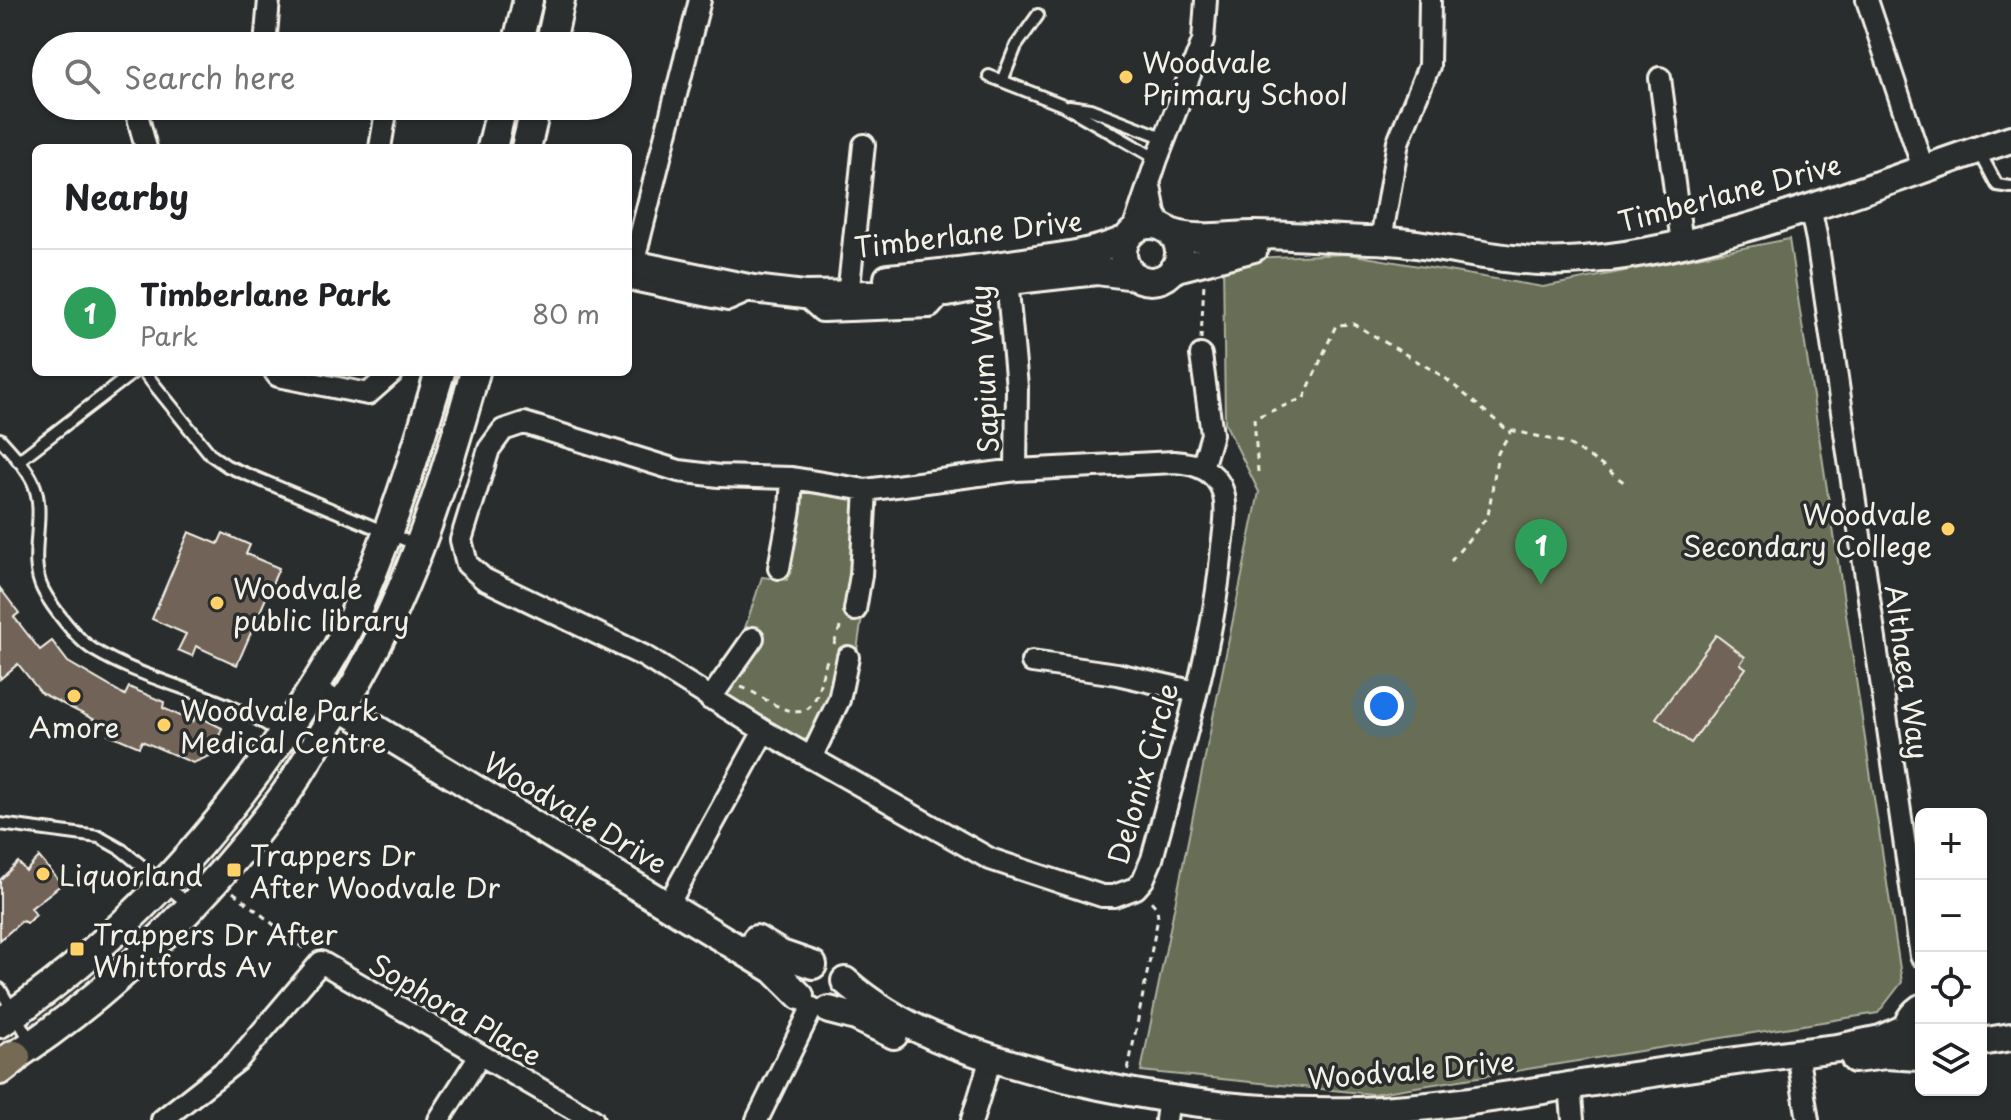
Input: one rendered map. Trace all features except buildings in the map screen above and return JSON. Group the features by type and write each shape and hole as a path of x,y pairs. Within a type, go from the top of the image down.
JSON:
{"main road":[{"path":"520,32 528,0"},
{"path":"553,32 560,0"},
{"path":"493,144 499,120"},
{"path":"527,144 533,120"},
{"path":"7,1018 122,925 165,884 251,784 316,685 347,630 402,499 439,376"},
{"path":"12,1059 131,964 216,880 282,799 358,681 383,630 432,514 474,376"}],"street":[{"path":"266,32 269,0"},
{"path":"632,256 700,0"},
{"path":"1150,182 1155,213 1178,246 1177,262 1173,269 1160,279 1151,281 1129,271 1123,255 1157,159 1203,41 1206,0"},
{"path":"1381,240 1398,142 1429,66 1430,0"},
{"path":"1867,0 1923,168"},
{"path":"1660,78 1682,243"},
{"path":"139,120 145,144"},
{"path":"381,144 385,120"},
{"name":"Timberlane Drive","path":"1166,230 1187,238 1253,235 1381,240 1510,258 1566,261 1617,256 1682,243 1810,207 2011,139"},
{"path":"848,288 864,145"},
{"name":"Althaea Way","path":"1810,207 1820,255 1920,952"},
{"path":"1130,235 1147,225 1166,230"},
{"name":"Timberlane Drive","path":"804,295 822,311 930,307 947,293 1007,273 1107,248 1130,235"},
{"name":"Timberlane Drive","path":"1173,269 1240,250 1313,238"},
{"name":"Timberlane Drive","path":"632,260 687,262 848,288 947,293"},
{"name":"Timberlane Drive","path":"632,260 753,289 804,295 952,273 1097,271 1135,276"},
{"name":"Sapium Way","path":"1007,273 1017,387 1016,470"},
{"path":"1201,355 1212,434 1202,468"},
{"path":"278,376 368,394 388,376"},
{"name":"Delonix Circle","path":"524,423 679,471 719,476 792,478 866,490 1016,470 1174,462 1195,464 1202,468 1222,490 1225,518 1217,600 1152,859 1143,880 1124,894 1102,896 990,859 764,731 716,692 484,579 467,564 461,540 489,449 503,430 524,423"},
{"path":"779,568 790,509 792,478"},
{"path":"849,612 861,575 866,490"},
{"path":"716,692 753,638"},
{"path":"811,758 839,700 848,657"},
{"path":"1032,662 1117,674 1196,692"},
{"name":"Woodvale Drive","path":"316,685 517,802 672,899 774,970 814,1005 856,1017 919,1046 989,1065 1130,1093 1167,1110 1225,1120"},
{"path":"672,899 764,731"},
{"name":"Woodvale Drive","path":"672,899 781,954 813,965"},
{"path":"162,1120 237,1061 321,962"},
{"name":"Sophora Place","path":"321,962 593,1120"},
{"path":"813,965 836,967 845,981 845,995 841,1002 814,1005 799,982 802,975 813,965"},
{"name":"Woodvale Drive","path":"845,981 871,1004 989,1065"},
{"path":"757,1120 814,1005"},
{"path":"1913,1018 1908,1044 1915,1052"},
{"name":"Woodvale Drive","path":"1421,1120 1571,1102 1798,1060 1881,1039 1913,1018"},
{"path":"1987,1023 2011,1023"},
{"path":"1987,1041 2011,1037"},
{"path":"439,1120 480,1055"},
{"name":"Woodvale Drive","path":"1798,1060 1886,1055 1915,1058"},
{"path":"1798,1060 1808,1120"},
{"path":"972,1120 989,1065"},
{"name":"Woodvale Drive","path":"1167,1110 1247,1109 1362,1115 1455,1104 1571,1102"}],"lane":[{"path":"1002,81 1016,46 1038,15"},
{"path":"989,76 1063,105 1157,159"},
{"path":"1063,105 1090,109 1165,138"},
{"path":"1978,150 1997,185 2011,187"},
{"path":"18,461 129,376"},
{"path":"147,376 211,455 227,466 419,546"},
{"path":"0,439 33,483 37,499 37,576 44,592 81,640 110,658 213,700 273,727 283,735"},
{"path":"0,824 99,837 122,850 191,906"},
{"path":"0,989 12,1059"}],"path":[{"path":"1201,355 1204,282"},
{"path":"1258,472 1254,418 1304,398 1336,325 1354,324 1444,377 1512,432 1498,453 1488,516 1451,561"},
{"path":"1506,429 1567,443 1625,483"},
{"path":"716,692 751,691 781,709 793,713 804,710 812,705 816,697 825,664 849,612"},
{"path":"216,880 321,962"},
{"path":"1126,1081 1158,918 1157,908 1136,888"}],"green space":[{"path":"1789,239 1902,982 1878,1013 1372,1094 1141,1071 1259,492 1225,423 1223,259 1348,254 1543,287"},
{"path":"805,488 850,496 854,503 862,617 856,657 832,694 812,737 800,741 733,703 728,691 759,639 745,628 762,577 787,580 800,490"}],"place":[{"name":"Woodvale Primary School","path":"1126,77"},
{"name":"Woodvale Secondary College","path":"1948,529"},
{"name":"Timberlane Park","path":"1541,585"},
{"name":"Woodvale public library","path":"217,603"},
{"name":"Amore","path":"74,696"},
{"name":"Woodvale Park Medical Centre","path":"164,725"},
{"name":"Trappers Dr After Woodvale Dr","path":"234,870"},
{"name":"Liquorland","path":"43,874"},
{"name":"Trappers Dr After Whitfords Av","path":"77,949"}]}
